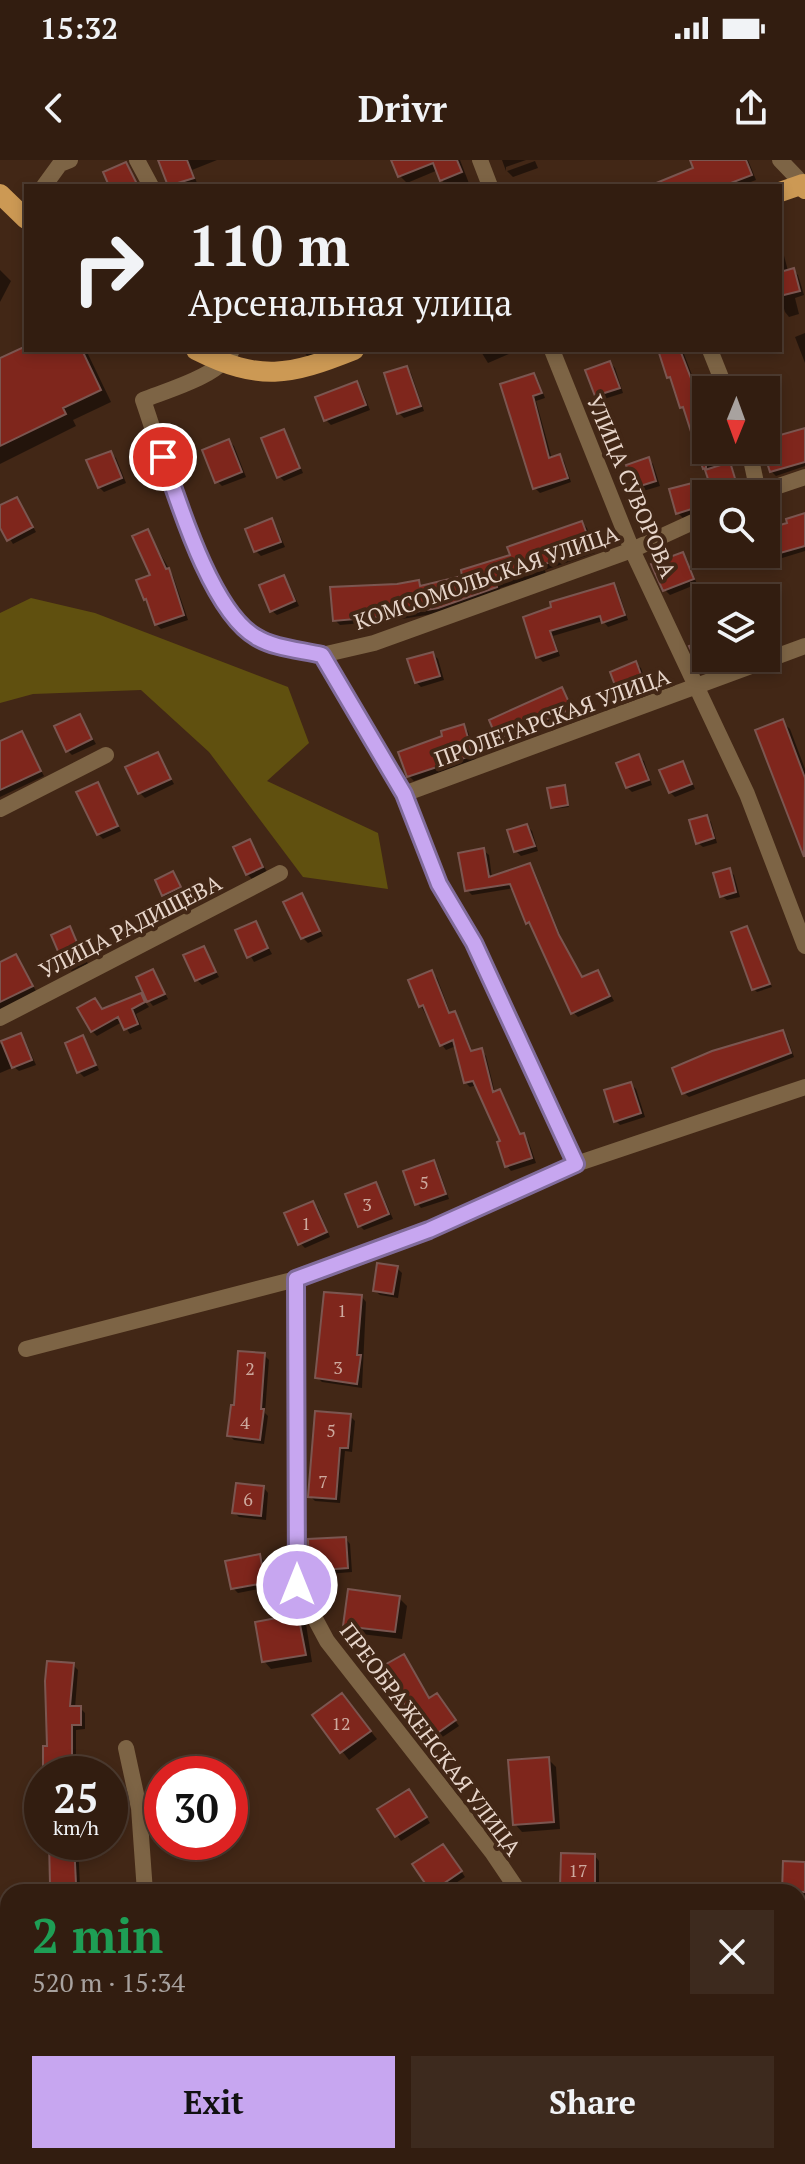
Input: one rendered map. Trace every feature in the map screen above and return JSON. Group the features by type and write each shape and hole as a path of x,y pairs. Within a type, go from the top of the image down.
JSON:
{"main road":[{"path":"782,192 804,186"},
{"path":"0,194 24,214"},
{"path":"205,352 228,357 248,371 284,372 314,366 349,352"}],"street":[{"path":"45,184 60,164 70,160"},
{"path":"137,160 150,184"},
{"path":"480,160 489,184"},
{"path":"780,160 804,186"},
{"name":"УЛИЦА СУВОРОВА","path":"553,352 632,550 747,794 805,946"},
{"path":"711,352 720,376"},
{"path":"228,357 143,400 183,514 212,581 236,622 257,638 322,655 404,794 439,884 474,943 576,1164"},
{"path":"780,485 805,477"},
{"name":"КОМСОМОЛЬСКАЯ УЛИЦА","path":"322,655 374,643 632,550 692,522"},
{"name":"ПРОЛЕТАРСКАЯ УЛИЦА","path":"404,794 805,646"},
{"path":"0,809 106,755"},
{"name":"УЛИЦА РАДИЩЕВА","path":"0,1018 280,873"},
{"path":"26,1349 296,1279 429,1230 576,1164 805,1087"},
{"name":"ПРЕОБРАЖЕНСКАЯ УЛИЦА","path":"296,1279 297,1585 327,1641 514,1884"},
{"path":"126,1748 139,1808 144,1884"}],"shaded area":[{"path":"31,598 95,613 288,687 309,743 267,781 378,833 388,889 303,877 209,752 141,690 33,694 0,703 0,613"}],"building":[{"path":"158,160 187,160 194,178 167,184"},
{"path":"391,160 457,160 462,172 440,181 433,163 398,177"},
{"path":"690,160 746,160 752,175 728,184 654,184 693,168"},
{"path":"126,162 137,184 108,184 103,172"},
{"path":"794,268 800,291 782,296 782,271"},
{"path":"24,347 24,352 83,352 101,390 63,408 66,414 0,446 0,358"},
{"path":"681,352 692,381 692,435 670,377 667,378 659,353"},
{"path":"610,361 620,388 595,396 585,370"},
{"path":"407,366 421,406 397,414 384,373"},
{"path":"534,373 542,393 533,396 549,458 560,454 568,478 533,489 500,384"},
{"path":"357,381 366,405 324,421 315,397"},
{"path":"805,428 805,462 770,472 767,464 780,464 780,435"},
{"path":"284,429 300,468 277,478 261,438"},
{"path":"229,439 242,472 215,483 202,450"},
{"path":"111,451 122,478 98,488 86,460"},
{"path":"649,457 656,481 634,488 626,465"},
{"path":"731,464 736,480 704,480 708,479 705,470"},
{"path":"692,483 692,509 676,514 669,489"},
{"path":"17,497 33,527 7,541 0,528 0,505"},
{"path":"805,513 805,546 780,553 780,525 787,523 786,519"},
{"path":"272,518 281,542 254,552 245,529"},
{"path":"582,521 592,548 542,565 543,569 496,583 497,587 438,608 333,621 330,587 419,580 420,586 462,576 461,570 510,555 507,547"},
{"path":"148,529 166,569 169,568 184,615 155,625 136,580 150,575 132,536"},
{"path":"683,552 694,579 663,591 651,564"},
{"path":"284,575 295,601 270,612 259,585"},
{"path":"614,583 625,615 602,623 600,616 550,631 557,651 536,658 523,617 551,607 550,602"},
{"path":"433,652 440,676 415,683 407,659"},
{"path":"636,661 646,688 619,696 610,672"},
{"path":"562,687 572,709 497,739 489,720"},
{"path":"80,714 92,739 66,752 54,726"},
{"path":"783,719 805,778 804,857 755,730"},
{"path":"464,724 473,755 407,777 398,752 442,736 441,731"},
{"path":"22,731 41,771 0,790 0,741"},
{"path":"158,752 171,779 138,794 125,767"},
{"path":"639,754 649,780 626,788 616,763"},
{"path":"683,761 692,784 669,793 659,770"},
{"path":"98,782 118,826 97,835 76,792"},
{"path":"565,785 568,805 551,808 547,788"},
{"path":"707,815 714,838 696,844 689,820"},
{"path":"527,824 535,846 514,852 507,830"},
{"path":"250,839 263,867 246,875 233,847"},
{"path":"484,848 489,877 530,863 559,935 582,977 598,970 610,996 571,1014 529,922 526,924 510,884 465,891 458,853"},
{"path":"730,868 736,892 720,897 713,873"},
{"path":"173,871 181,887 162,896 155,880"},
{"path":"302,893 320,931 301,939 283,902"},
{"path":"256,921 268,948 247,958 235,930"},
{"path":"70,926 84,959 65,968 51,935"},
{"path":"747,926 770,984 752,990 731,932"},
{"path":"204,946 216,972 195,981 183,955"},
{"path":"16,954 33,986 0,1002 0,962"},
{"path":"153,969 165,994 147,1002 136,977"},
{"path":"432,970 449,1013 455,1011 471,1051 482,1048 493,1092 500,1089 520,1134 524,1133 532,1158 505,1167 497,1142 500,1141 473,1081 464,1083 453,1040 440,1046 423,1005 419,1007 408,980"},
{"path":"141,993 145,1002 132,1009 138,1024 124,1030 118,1017 91,1032 77,1008 95,998 102,1009"},
{"path":"783,1030 791,1053 682,1094 672,1068 712,1051"},
{"path":"21,1033 32,1060 12,1068 1,1041"},
{"path":"83,1035 96,1065 77,1073 65,1043"},
{"path":"631,1082 641,1113 614,1122 604,1090"},
{"path":"434,1160 446,1194 415,1205 403,1171"},
{"path":"376,1182 389,1214 358,1227 345,1194"},
{"path":"313,1201 327,1232 298,1245 284,1213"},
{"path":"377,1263 398,1266 393,1294 373,1291"},
{"path":"324,1292 362,1295 357,1384 315,1378"},
{"path":"238,1351 265,1353 260,1440 227,1436 231,1405 234,1405"},
{"path":"315,1411 351,1414 348,1448 340,1448 336,1499 308,1497"},
{"path":"236,1483 264,1486 261,1516 232,1513"},
{"path":"346,1537 348,1568 309,1571 308,1539"},
{"path":"260,1554 265,1583 231,1589 225,1561"},
{"path":"348,1589 400,1596 395,1632 343,1626"},
{"path":"298,1614 306,1655 262,1662 255,1622"},
{"path":"404,1654 429,1698 437,1693 456,1720 429,1739 396,1692 388,1696 374,1671"},
{"path":"47,1661 74,1663 70,1706 81,1706 81,1725 72,1725 72,1756 43,1756 43,1746 47,1746"},
{"path":"342,1693 371,1731 340,1753 312,1715"},
{"path":"549,1757 554,1822 513,1825 508,1760"},
{"path":"409,1789 427,1817 395,1837 377,1809"},
{"path":"443,1844 462,1871 443,1884 426,1884 412,1864"},
{"path":"561,1853 595,1854 595,1884 560,1884"},
{"path":"49,1860 75,1860 76,1884 50,1884"},
{"path":"783,1861 805,1862 805,1884 782,1884"}],"route":[{"path":"163,457 212,581 236,622 257,638 322,655 404,794 439,884 474,943 576,1164 429,1230 296,1279 297,1585"}]}
